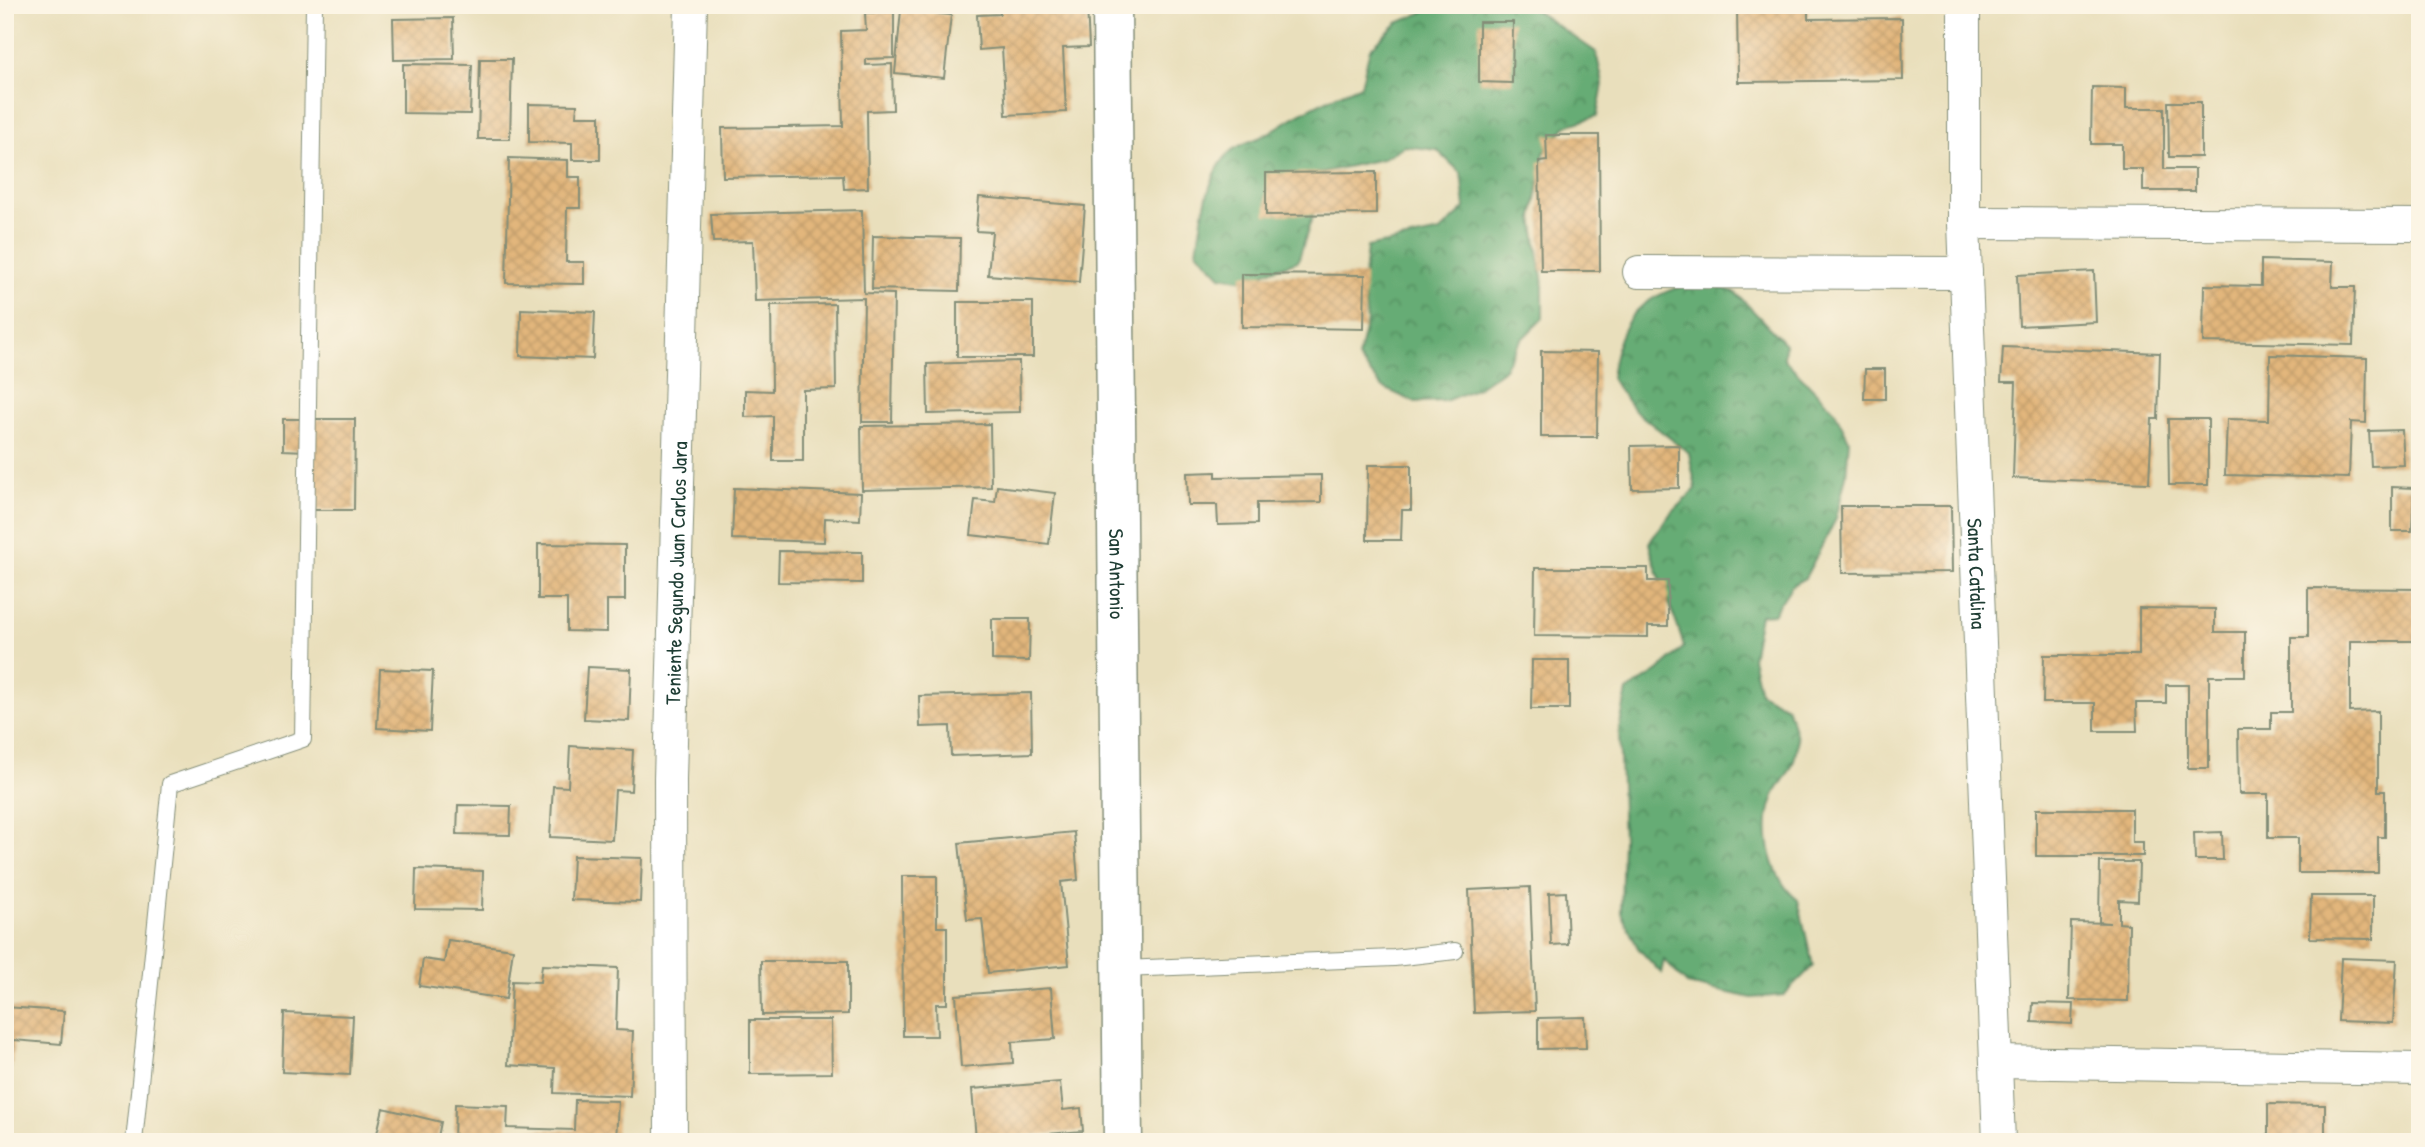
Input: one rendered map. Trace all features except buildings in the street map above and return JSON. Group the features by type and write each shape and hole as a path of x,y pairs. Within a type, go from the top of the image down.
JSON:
{"street":[{"name":"Teniente Segundo Juan Carlos Jara","path":"671,1142 670,779 691,5"},
{"name":"San Antonio","path":"1112,5 1123,1142"},
{"name":"Santa Catalina","path":"1964,5 1964,223 1999,1142"},
{"path":"1964,223 2420,225"},
{"path":"1639,272 1966,274"},
{"path":"1997,1062 2420,1069"}],"lane":[{"path":"134,1142 170,784 303,739 314,5"},
{"path":"1123,969 1394,958 1455,951"}],"green space":[{"path":"1440,5 1519,5 1533,9 1596,52 1603,84 1597,116 1566,126 1544,153 1533,218 1543,284 1543,318 1520,341 1503,370 1477,388 1445,401 1414,402 1382,387 1358,358 1367,321 1363,287 1367,247 1440,232 1465,208 1461,173 1437,150 1404,146 1382,159 1305,176 1314,211 1298,261 1265,272 1256,282 1221,276 1197,251 1212,180 1226,156 1314,106 1361,85 1370,49 1397,23"},
{"path":"1700,281 1735,292 1785,344 1784,359 1834,410 1849,440 1846,475 1836,519 1805,578 1792,585 1773,614 1760,615 1752,658 1760,693 1787,707 1797,739 1796,754 1790,770 1772,801 1768,827 1775,868 1781,881 1798,900 1813,966 1784,995 1752,998 1687,984 1664,960 1661,973 1638,948 1621,913 1623,839 1619,730 1627,691 1658,671 1684,647 1649,543 1671,513 1696,489 1689,453 1634,410 1611,378 1620,339 1636,312 1661,294"}]}
